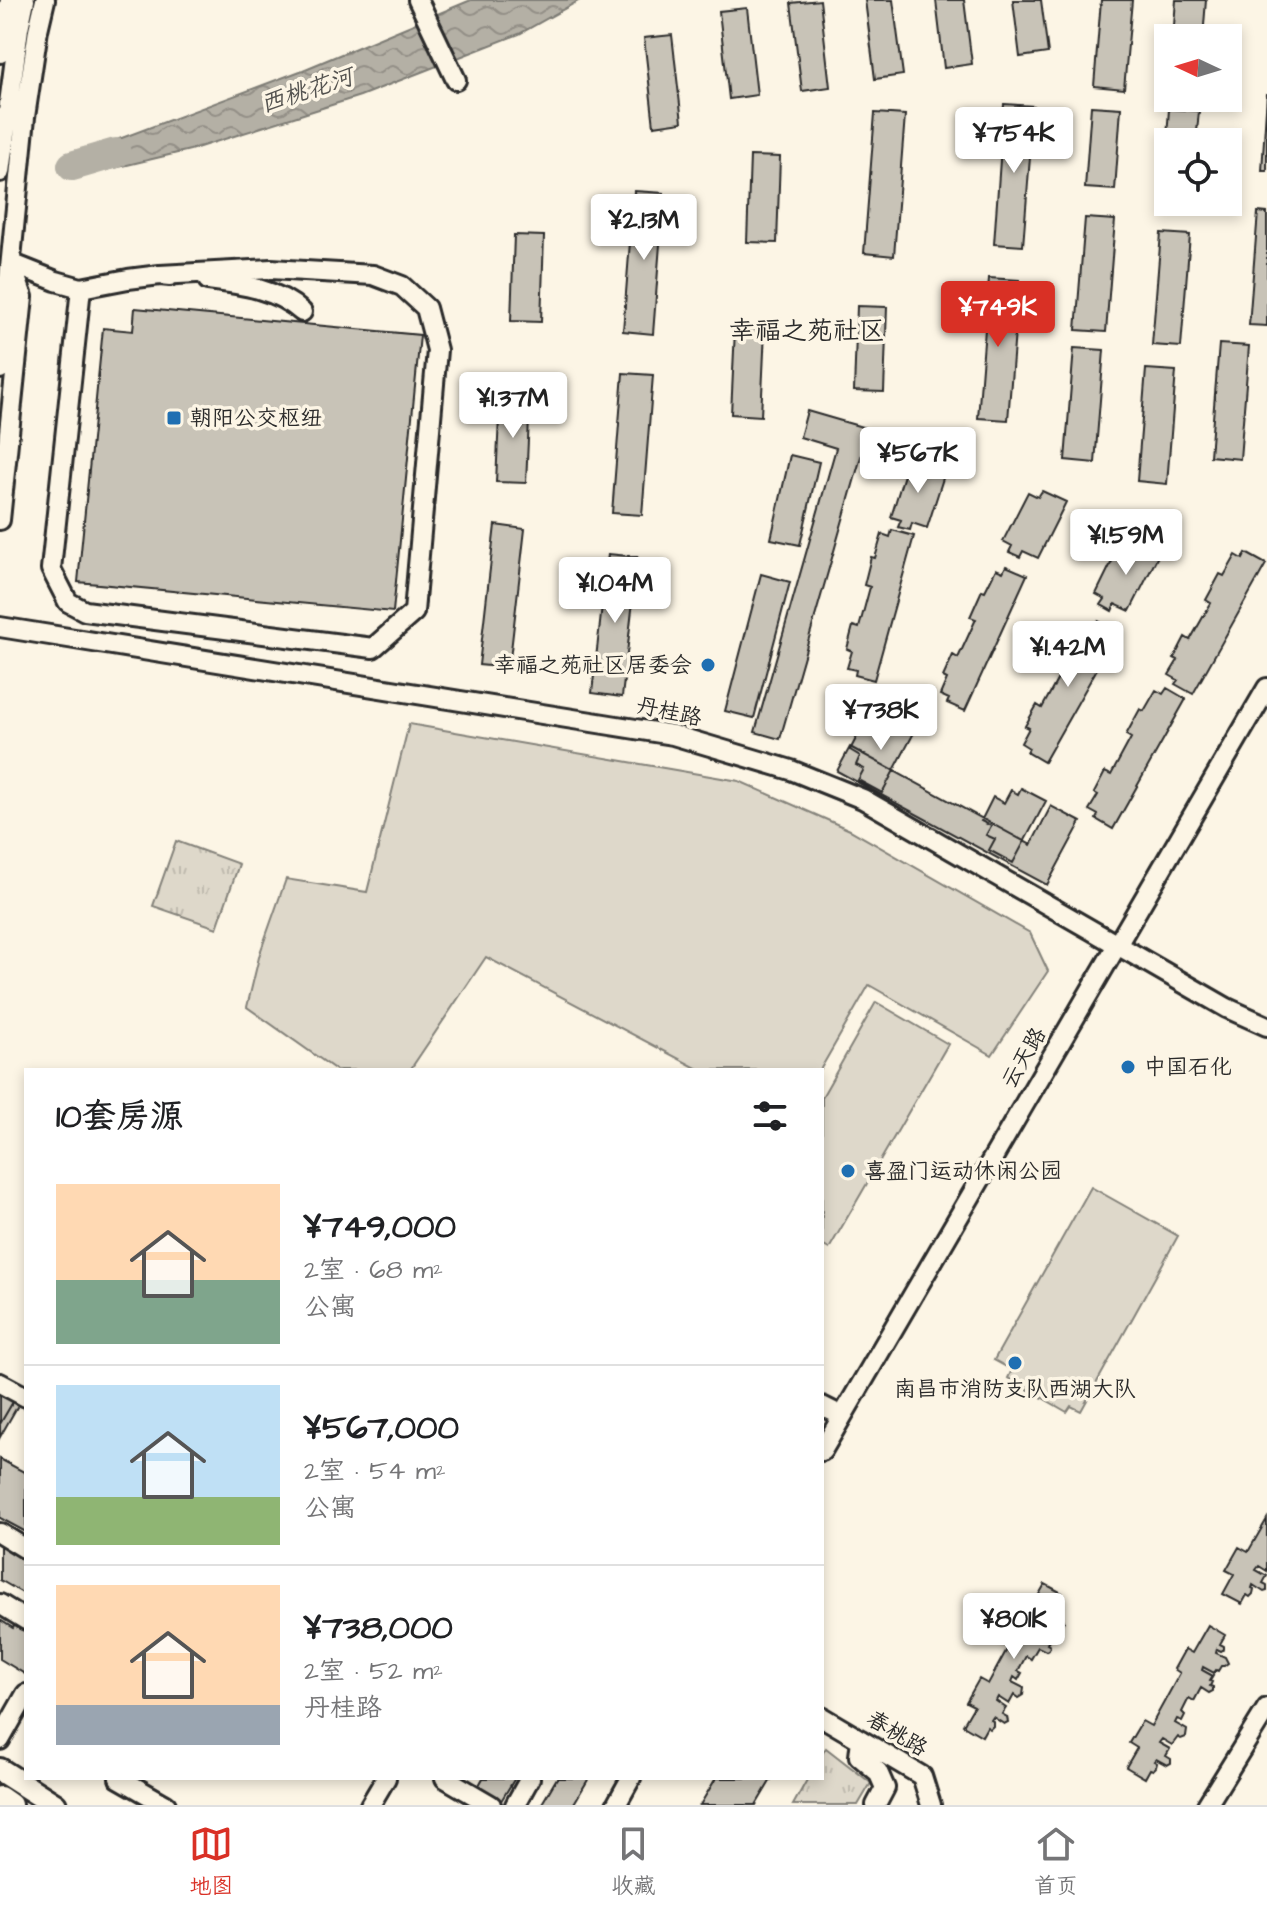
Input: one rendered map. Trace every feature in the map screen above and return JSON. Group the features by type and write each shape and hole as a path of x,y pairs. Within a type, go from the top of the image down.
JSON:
{"main road":[{"path":"0,1770 55,1805"},
{"path":"0,1798 10,1805"}],"street":[{"path":"0,53 10,0"},
{"path":"0,172 25,0"},
{"path":"0,369 25,117 45,0"},
{"path":"418,0 456,80"},
{"path":"11,263 81,288 160,275 271,269 373,275 402,286 426,308 437,350 414,612 373,648 85,611 68,602 51,569 81,288"},
{"path":"0,520 23,297 11,263"},
{"path":"160,275 216,281 275,294 290,301 302,312"},
{"name":"丹桂路","path":"0,627 657,732 791,770 863,799 1227,1008 1267,1026"},
{"name":"云天路","path":"824,1448 1267,688"},
{"path":"0,1383 24,1396"},
{"path":"824,1407 842,1416"},
{"path":"0,1533 24,1548"},
{"path":"0,1604 24,1619"},
{"path":"0,1740 24,1698"},
{"path":"1207,1805 1267,1708"},
{"name":"春桃路","path":"824,1718 922,1776 931,1805"},
{"path":"861,1740 859,1756 878,1772 885,1788 876,1805"},
{"path":"122,1780 166,1805"},
{"path":"370,1805 385,1780"},
{"path":"448,1780 491,1805"},
{"path":"515,1805 529,1780"},
{"path":"616,1805 630,1780"}],"green space":[{"path":"409,724 739,781 850,830 1030,933 1048,971 992,1055 869,985 821,1068 696,1068 486,957 411,1068 333,1068 247,1007 260,953 286,879 367,892"},
{"path":"176,841 239,864 217,928 153,906"},
{"name":"喜盈门运动休闲公园","path":"876,1002 948,1044 829,1249 824,1246 824,1093"},
{"path":"1091,1187 1178,1236 1081,1411 1071,1406 1067,1412 1008,1378 1012,1370 994,1360"},
{"path":"826,1748 871,1783 858,1805 793,1805 807,1780 824,1780"}],"water":[{"path":"471,0 580,0 519,34 360,96 190,150 77,177 79,154 303,70"}],"building":[{"path":"820,0 830,87 802,91 791,3"},
{"path":"865,0 893,0 903,75 875,79"},
{"path":"936,0 964,0 972,64 944,68"},
{"path":"1013,0 1041,0 1048,53 1020,57"},
{"path":"1101,0 1132,0 1124,89 1094,86"},
{"path":"1176,0 1206,0 1204,24 1174,24"},
{"path":"747,8 757,95 729,99 719,11"},
{"path":"672,35 682,122 654,126 644,38"},
{"path":"1267,93 1267,171 1262,171"},
{"path":"1004,104 1034,106 1023,246 994,244"},
{"path":"1091,106 1121,108 1115,190 1085,188"},
{"path":"1169,112 1199,112 1197,128 1168,128"},
{"path":"875,113 905,115 894,256 864,253"},
{"path":"750,156 780,157 777,243 747,242"},
{"path":"634,191 664,193 653,334 623,331"},
{"path":"1258,212 1267,213 1267,326 1249,325"},
{"path":"1085,218 1115,220 1106,332 1076,330"},
{"path":"1161,233 1190,235 1181,347 1152,345"},
{"path":"514,235 544,236 541,322 511,321"},
{"path":"989,278 1019,280 1008,420 978,418"},
{"path":"857,306 887,307 884,392 854,391"},
{"path":"135,308 420,335 393,612 78,582 103,328 133,331"},
{"path":"735,329 765,330 761,416 731,414"},
{"path":"1219,344 1249,346 1240,459 1210,456"},
{"path":"1074,348 1104,350 1095,463 1065,460"},
{"path":"1146,369 1176,371 1167,484 1137,481"},
{"path":"623,373 653,375 642,515 612,513"},
{"path":"500,396 530,397 526,483 496,482"},
{"path":"807,411 869,429 780,739 755,732 836,448 800,437"},
{"path":"790,455 819,462 800,545 771,539"},
{"path":"921,461 946,469 927,528 912,523 910,530 898,527 901,520 891,517 907,465 919,468"},
{"path":"1042,491 1066,502 1038,558 1023,551 1020,557 1009,552 1012,546 1003,541 1028,492 1038,497"},
{"path":"495,525 525,529 509,668 479,665"},
{"path":"892,530 914,536 874,680 855,675 856,670 847,668 852,651 847,649 853,626 859,628 870,587 864,585 871,557 875,558 882,534 890,537"},
{"path":"1134,544 1158,556 1130,611 1115,604 1112,611 1101,605 1105,599 1096,594 1120,545 1130,551"},
{"path":"1246,553 1266,564 1193,694 1175,684 1178,680 1169,675 1178,660 1174,658 1185,637 1190,640 1211,603 1206,600 1220,574 1224,576 1236,555 1243,559"},
{"path":"608,554 638,557 622,697 592,693"},
{"path":"1006,566 1027,575 965,711 947,703 949,699 940,695 947,679 943,677 953,655 958,658 976,619 970,617 982,590 985,591 996,569 1003,572"},
{"path":"761,574 790,582 754,718 725,711"},
{"path":"1098,621 1118,632 1044,762 1027,752 1029,748 1021,743 1029,728 1025,726 1037,705 1042,708 1062,671 1057,668 1071,642 1075,644 1087,623 1094,627"},
{"path":"1167,688 1186,699 1113,829 1096,819 1098,815 1089,810 1098,795 1094,793 1105,772 1111,775 1131,738 1126,735 1140,709 1144,711 1156,690 1163,694"},
{"path":"890,718 915,731 882,793 858,780 864,769 856,765 860,756 850,750 862,727 873,733 880,720 887,724"},
{"path":"850,747 1031,845 1051,806 1081,822 1047,885 837,771"},
{"path":"1021,788 1046,801 1013,863 989,850 995,839 986,835 991,826 981,821 993,797 1004,803 1011,790 1018,794"},
{"path":"0,1385 22,1398 0,1437"},
{"path":"0,1392 14,1400 0,1424"},
{"path":"0,1459 24,1472 24,1531 0,1518"},
{"path":"1267,1519 1267,1571 1259,1566 1256,1570 1267,1576 1263,1583 1267,1585 1267,1591 1253,1585 1253,1594 1250,1597 1247,1595 1242,1604 1223,1594 1234,1574 1226,1570 1239,1547 1248,1552"},
{"path":"0,1545 24,1560 24,1594 0,1580"},
{"path":"1045,1584 1062,1593 1057,1602 1061,1608 1054,1608 1053,1611 1064,1621 1051,1632 1040,1626 1038,1628 1049,1634 1049,1649 1046,1651 1038,1647 1031,1659 1026,1656 1018,1671 1022,1673 1018,1680 1014,1677 1012,1682 1024,1688 1023,1695 1018,1698 1014,1695 1009,1704 998,1697 996,1701 1006,1708 1002,1714 1008,1722 1004,1724 993,1717 993,1726 990,1729 987,1727 982,1736 963,1725 974,1706 966,1702 979,1679 988,1684 1017,1631 1010,1628 1022,1607 1029,1612"},
{"path":"24,1610 24,1673 0,1659 0,1620 13,1628"},
{"path":"1208,1625 1225,1635 1220,1644 1224,1649 1217,1649 1216,1653 1225,1657 1228,1663 1214,1673 1203,1667 1202,1670 1213,1676 1210,1686 1213,1691 1209,1693 1201,1688 1194,1701 1189,1698 1182,1712 1185,1715 1182,1721 1177,1719 1175,1723 1187,1730 1186,1737 1178,1737 1172,1745 1162,1739 1159,1743 1170,1749 1166,1756 1171,1763 1167,1765 1156,1759 1156,1767 1150,1769 1145,1778 1126,1767 1137,1748 1129,1743 1142,1721 1151,1726 1180,1673 1174,1669 1185,1649 1192,1653"},
{"path":"482,1780 514,1780 501,1801 478,1787"},
{"path":"556,1780 588,1780 573,1805 541,1805"},
{"path":"715,1780 771,1780 756,1805 700,1805"}],"waterway":[{"name":"西桃花河","path":"72,166 116,153"}],"place":[{"name":"朝阳公交枢纽","path":"174,418"},
{"name":"幸福之苑社区居委会","path":"708,665"},
{"name":"中国石化","path":"1128,1067"},
{"name":"喜盈门运动休闲公园","path":"848,1171"},
{"name":"南昌市消防支队西湖大队","path":"1015,1363"}],"district":[{"name":"幸福之苑社区","path":"807,331"}]}
